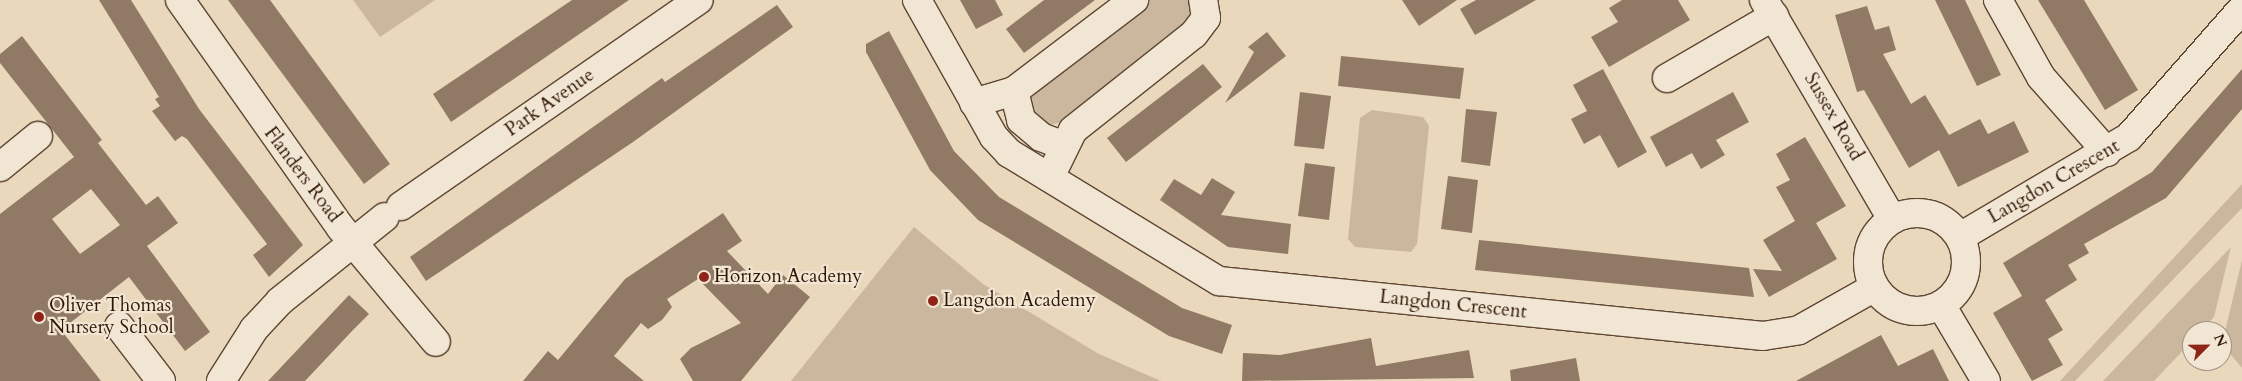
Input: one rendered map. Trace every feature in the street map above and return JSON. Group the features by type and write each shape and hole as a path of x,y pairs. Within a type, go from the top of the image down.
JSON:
{"street":[{"name":"Flanders Road","path":"180,0 352,241 436,342"},
{"name":"Park Avenue","path":"221,381 254,329 352,241 699,0"},
{"name":"Langdon Crescent","path":"917,0 974,103 1009,153 1050,177 1196,271 1243,286 1763,336 1799,330 1874,287"},
{"path":"974,103 1014,91 1134,0"},
{"path":"1050,177 1062,145 1073,130 1194,34 1206,18 1202,0"},
{"path":"1998,0 2029,61 2107,152"},
{"path":"2240,0 2242,8"},
{"name":"Sussex Road","path":"1667,78 1769,8 1892,219"},
{"name":"Langdon Crescent","path":"1960,237 2129,138 2242,8"},
{"path":"1014,91 1020,120 1041,137 1062,145"},
{"path":"0,167 38,136"},
{"path":"1922,212 1950,225 1960,237 1966,267 1954,295 1941,305 1911,311 1897,307 1874,287 1869,249 1874,237 1892,219 1922,212"},
{"path":"1941,305 1986,381"},
{"path":"120,326 161,381"}],"shaded area":[{"path":"353,0 435,0 380,37"},
{"path":"1150,0 1193,0 1195,10 1188,26 1062,122 1047,126 1036,121 1028,100 1035,89"},
{"path":"1372,110 1423,117 1429,126 1417,244 1411,252 1355,247 1348,239 1360,118"},
{"path":"2242,184 2242,208 2075,381 2060,381"},
{"name":"Langdon Academy","path":"914,227 983,284 1099,354 1161,381 791,381"},
{"path":"2231,247 2214,317 2210,321 2182,321 2182,352 2154,381 2103,381"},
{"path":"2242,260 2242,368 2232,356 2232,321 2227,321"}],"building":[{"path":"99,0 131,0 199,109 303,245 269,277 253,255 267,244 187,139 182,136 175,141 152,111 160,106 155,99 159,97"},
{"path":"228,0 270,0 390,164 364,184"},
{"path":"572,0 629,0 451,122 433,94"},
{"path":"960,0 995,0 1003,15 976,29"},
{"path":"1044,0 1095,0 1024,53 1006,29"},
{"path":"1402,0 1457,0 1419,26"},
{"path":"1476,0 1536,0 1475,35 1460,9"},
{"path":"1622,0 1678,0 1690,20 1609,67 1591,37 1618,22 1609,8"},
{"path":"1935,0 1965,0 2001,75 1977,86"},
{"path":"2038,0 2084,0 2138,90 2105,110"},
{"path":"777,5 793,27 633,142 426,281 410,257 662,78 665,82"},
{"path":"1867,6 1875,30 1889,26 1896,50 1883,54 1911,104 1925,95 1949,135 1980,119 1988,134 2014,121 2029,152 1958,187 1939,150 1909,168 1864,90 1857,92 1835,15"},
{"path":"889,31 954,151 999,197 1182,308 1232,325 1222,354 1169,336 978,220 930,170 866,52 866,44"},
{"path":"1267,32 1286,56 1225,103 1254,52 1248,47"},
{"path":"22,36 102,140 98,143 146,205 158,196 178,223 147,246 210,332 185,351 129,277 61,330 101,381 0,381 0,214 74,157 0,63 0,54","holes":["91,189 120,225 80,254 52,219"]},
{"path":"1341,56 1464,68 1460,99 1338,86"},
{"path":"1203,64 1222,87 1126,162 1107,138"},
{"path":"1603,69 1647,152 1618,168 1600,135 1584,144 1571,119 1587,111 1573,85"},
{"path":"2242,69 2242,109 2166,198 2084,244 2089,253 2068,265 2077,280 2045,300 2063,330 2048,339 2063,365 2032,381 1993,313 2022,296 2003,263 2152,172"},
{"path":"1300,92 1331,96 1324,149 1294,146"},
{"path":"1733,92 1749,122 1716,140 1725,155 1701,169 1692,153 1666,167 1650,137"},
{"path":"1466,109 1497,112 1490,166 1461,162"},
{"path":"1805,137 1846,206 1816,223 1837,259 1769,297 1753,269 1782,271 1763,240 1795,221 1776,187 1790,180 1776,154"},
{"path":"1305,163 1335,167 1329,220 1298,216"},
{"path":"1448,176 1478,180 1472,233 1441,229"},
{"path":"1212,178 1235,192 1221,215 1291,224 1288,254 1228,247 1160,200 1174,179 1201,195"},
{"path":"723,213 742,241 727,251 768,294 783,275 810,297 741,381 693,381 680,359 691,348 741,323 698,279 667,299 672,307 662,320 648,329 641,323 614,356 644,381 523,381 548,351 558,360 625,279"},
{"path":"1479,240 1749,268 1754,297 1475,270"},
{"path":"349,295 369,314 305,381 268,381"},
{"path":"1881,335 1898,366 1933,349 1949,381 1796,381"},
{"path":"1371,338 1376,366 1469,350 1474,378 1242,381 1243,353 1280,355"},
{"path":"1576,358 1580,381 1511,381 1510,370"}],"place":[{"name":"Horizon Academy","path":"704,277"},
{"name":"Langdon Academy","path":"933,301"},
{"name":"Oliver Thomas Nursery School","path":"39,317"}]}
